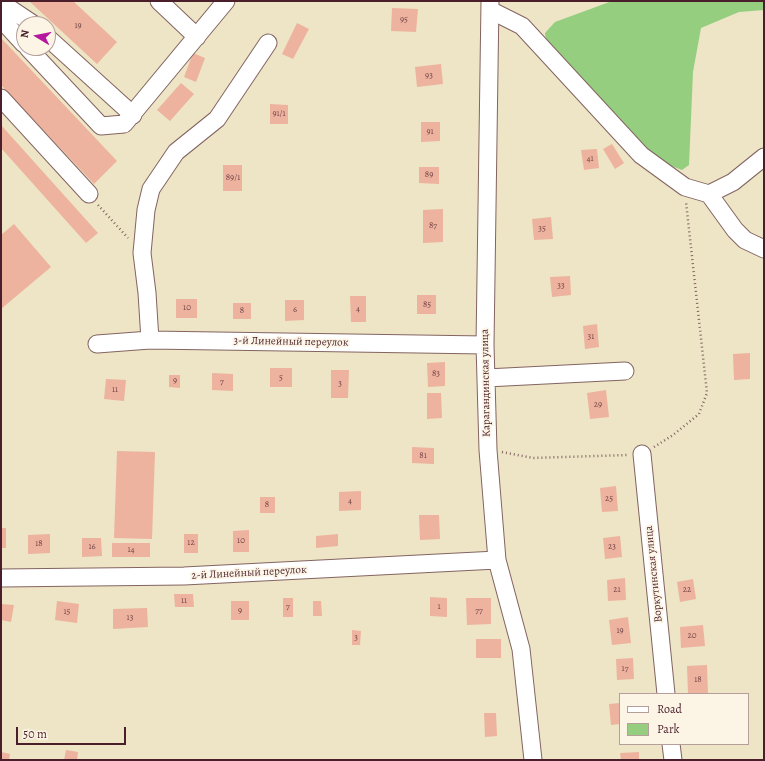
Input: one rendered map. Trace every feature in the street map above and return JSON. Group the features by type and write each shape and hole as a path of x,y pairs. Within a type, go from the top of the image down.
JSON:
{"street":[{"path":"159,1 197,38"},
{"path":"35,56 101,126 124,124 197,38 226,1"},
{"path":"1,5 9,8 21,16"},
{"path":"490,6 522,26 641,155 684,187 709,194 735,230 745,240 764,249"},
{"name":"Карагандинская улица","path":"490,6 485,345 488,450 497,560 520,649 533,760"},
{"path":"1,19 16,35"},
{"path":"150,340 147,293 142,253 146,210 151,189 176,152 202,132 222,113 268,43"},
{"path":"56,45 133,115"},
{"path":"1,98 89,194"},
{"path":"709,194 733,182 764,157"},
{"name":"3-й Линейный переулок","path":"97,344 150,340 485,345"},
{"path":"486,378 625,371"},
{"name":"Воркутинская улица","path":"642,454 666,693"},
{"name":"2-й Линейный переулок","path":"1,578 184,576 497,560"},
{"path":"671,745 673,760"}],"path":[{"path":"488,450 534,458 642,454 672,436 699,414 707,393 693,280 684,187"},
{"path":"89,194 142,253"}],"green space":[{"path":"612,1 764,1 764,10 739,12 701,28 693,72 689,165 682,170 666,164 640,142 546,41 545,33 555,22"}],"building":[{"path":"29,1 73,1 117,42 97,64 56,26 56,16 45,16"},
{"path":"392,8 418,9 416,32 391,31"},
{"path":"297,23 309,29 293,59 282,54"},
{"path":"1,38 16,54 16,56 18,56 117,161 94,184 1,85"},
{"path":"193,53 205,58 196,82 184,77"},
{"path":"441,64 443,84 417,87 415,67"},
{"path":"181,83 194,94 170,121 157,110"},
{"path":"270,104 288,105 288,124 270,124"},
{"path":"421,122 440,122 440,141 421,142"},
{"path":"1,125 98,233 86,243 1,148"},
{"path":"612,144 624,163 615,169 603,149"},
{"path":"597,149 599,168 584,170 581,150"},
{"path":"223,165 242,165 242,191 223,191"},
{"path":"419,167 439,167 439,184 419,183"},
{"path":"443,209 443,242 423,243 423,210"},
{"path":"551,217 553,239 534,240 532,219"},
{"path":"14,224 51,267 1,309 1,235"},
{"path":"570,276 571,295 552,297 550,277"},
{"path":"417,295 436,295 436,314 417,314"},
{"path":"350,296 366,296 366,322 351,322"},
{"path":"176,299 197,299 197,318 176,318"},
{"path":"285,300 304,300 304,320 285,321"},
{"path":"233,303 251,303 251,319 233,319"},
{"path":"597,324 599,347 585,349 583,326"},
{"path":"750,353 750,379 734,380 733,354"},
{"path":"445,362 445,386 428,387 427,363"},
{"path":"270,368 292,368 292,387 270,387"},
{"path":"331,370 349,370 348,398 331,398"},
{"path":"212,373 233,374 233,391 212,390"},
{"path":"169,375 180,375 180,388 169,387"},
{"path":"106,379 126,380 124,401 104,399"},
{"path":"606,390 609,417 590,419 587,393"},
{"path":"427,393 441,393 442,418 427,419"},
{"path":"412,447 434,448 434,464 412,463"},
{"path":"117,451 155,452 152,539 114,538"},
{"path":"616,486 618,511 602,512 600,488"},
{"path":"361,491 361,510 339,511 339,492"},
{"path":"260,497 275,497 275,513 260,513"},
{"path":"419,515 439,515 440,539 420,540"},
{"path":"1,528 6,528 6,548 1,548"},
{"path":"249,530 249,552 233,552 233,531"},
{"path":"50,534 50,553 28,554 28,535"},
{"path":"184,534 198,534 198,553 184,553"},
{"path":"338,534 338,546 316,548 316,536"},
{"path":"620,536 622,557 605,559 603,538"},
{"path":"82,538 101,538 102,556 82,557"},
{"path":"112,543 150,543 150,557 112,557"},
{"path":"625,578 626,600 608,601 607,580"},
{"path":"693,579 696,599 680,602 677,582"},
{"path":"174,594 193,594 194,607 175,607"},
{"path":"430,597 447,598 447,617 430,616"},
{"path":"283,598 293,598 293,617 283,617"},
{"path":"466,598 491,598 491,624 467,625"},
{"path":"57,601 79,604 77,623 55,620"},
{"path":"231,601 249,601 249,620 231,620"},
{"path":"313,601 321,601 322,616 313,616"},
{"path":"1,604 14,605 11,622 1,620"},
{"path":"147,608 148,627 113,629 113,609"},
{"path":"628,617 631,643 612,645 609,620"},
{"path":"703,625 705,646 681,648 680,627"},
{"path":"352,630 361,631 360,645 352,645"},
{"path":"476,639 501,639 501,658 476,658"},
{"path":"633,658 634,679 617,680 616,659"},
{"path":"707,665 708,693 688,693 687,666"},
{"path":"619,703 619,724 611,725 609,704"},
{"path":"484,713 496,713 497,736 485,737"},
{"path":"66,750 78,752 77,760 64,760"},
{"path":"1,752 10,754 9,760 1,760"},
{"path":"639,752 639,760 621,760 620,753"}]}
